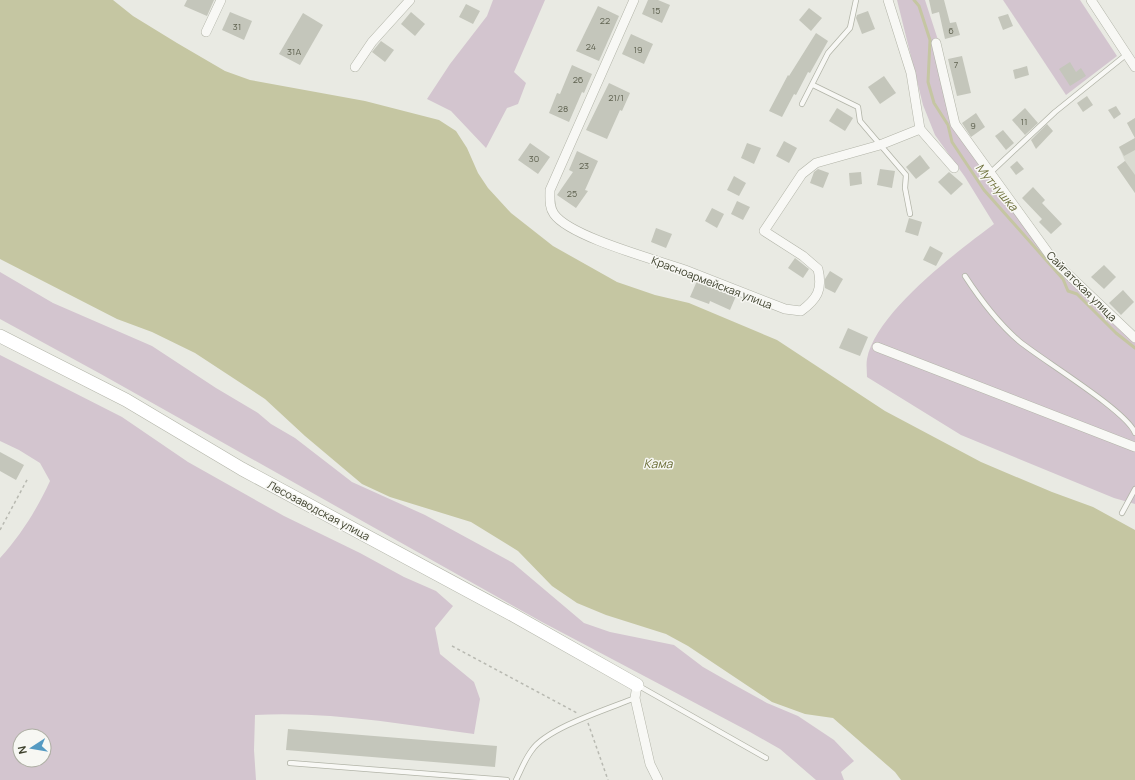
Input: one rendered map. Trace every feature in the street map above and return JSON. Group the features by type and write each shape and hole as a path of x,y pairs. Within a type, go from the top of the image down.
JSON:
{"street":[{"path":"206,32 221,0"},
{"path":"355,67 372,42 410,0"},
{"name":"Красноармейская улица","path":"634,0 550,190 550,203 554,215 572,228 599,241 684,270 785,309 801,311 814,301 820,288 818,269 803,256 764,231 802,174 816,163 880,145 920,129"},
{"path":"888,0 911,73 920,129 954,168"},
{"path":"1091,0 1135,67"},
{"name":"Сайгатская улица","path":"936,43 955,124 989,174 1054,261 1135,338"},
{"name":"Лесозаводская улица","path":"0,336 126,400 242,469 515,616 637,685"},
{"path":"877,347 1121,443 1135,447"},
{"path":"637,685 635,698 650,764 658,780"}],"lane":[{"path":"802,104 828,53 850,28 856,0"},
{"path":"989,174 1055,112 1126,54"},
{"path":"813,85 858,107 860,121 906,175 905,188 910,214"},
{"path":"965,276 976,292 1019,341 1119,414 1135,433"},
{"path":"1121,443 1135,441"},
{"path":"1122,513 1135,489"},
{"path":"637,685 766,758"},
{"path":"516,780 532,749 548,735 576,721 635,698"},
{"path":"290,763 507,780"}],"path":[{"path":"0,530 28,478"},
{"path":"452,646 586,718 608,780"}],"shaded area":[{"path":"493,0 545,0 514,72 526,83 518,104 507,108 486,148 451,111 427,99 450,64 487,16"},
{"path":"897,0 925,0 938,40 952,126 990,180 1054,264 1135,342 1135,504 1114,498 961,435 867,377 867,359 874,341 885,322 920,284 960,250 994,224 965,177 935,135 923,105"},
{"path":"1003,0 1080,0 1117,56 1066,95"},
{"path":"1135,118 1135,138 1127,123"},
{"path":"1135,138 1135,193 1117,167 1125,161 1119,147"},
{"path":"0,272 53,303 152,346 216,388 258,413 271,424 295,438 352,482 425,515 513,563 584,623 610,632 674,645 703,667 767,703 798,716 834,740 854,761 841,772 844,780 816,780 780,749 750,732 542,622 0,319"},
{"path":"0,355 122,417 188,462 284,516 360,553 404,577 436,591 453,606 435,628 440,654 474,682 480,699 474,734 364,719 282,714 255,715 254,750 256,780 0,780 0,558 28,521 40,502 50,481 40,463 19,450 0,441"}],"water":[{"name":"Кама","path":"0,0 113,0 133,16 225,71 250,80 365,101 439,120 456,131 467,148 478,173 488,188 511,213 553,246 617,282 655,295 689,303 777,340 885,411 981,462 1052,492 1093,507 1135,530 1135,780 901,780 895,772 833,718 805,714 772,702 688,646 666,634 606,615 577,603 552,586 518,551 471,522 390,497 362,484 305,436 265,399 195,353 152,332 117,319 0,259"}],"building":[{"path":"187,0 214,0 207,16 184,6"},
{"path":"648,0 658,0 670,5 662,23 642,14"},
{"path":"929,0 944,0 950,23 956,22 960,35 945,39 939,12 932,14"},
{"path":"466,4 480,11 473,24 459,17"},
{"path":"598,6 619,16 599,61 576,51"},
{"path":"809,8 822,18 811,31 799,20"},
{"path":"868,11 875,29 862,34 856,18 857,15"},
{"path":"230,12 252,21 244,40 222,30"},
{"path":"411,12 425,24 415,36 401,24"},
{"path":"303,13 323,25 300,65 279,54"},
{"path":"1008,14 1013,26 1003,30 998,17"},
{"path":"816,33 828,41 810,73 808,72 796,95 794,94 782,117 769,111 788,75 789,76"},
{"path":"631,34 653,44 644,64 622,54"},
{"path":"381,41 394,50 385,62 372,52"},
{"path":"962,56 971,93 957,96 948,59"},
{"path":"1070,62 1076,72 1081,68 1086,76 1070,86 1059,69"},
{"path":"572,65 592,74 584,93 582,92 569,122 549,113 557,93 560,94"},
{"path":"1027,66 1029,75 1015,79 1013,70"},
{"path":"884,76 896,93 880,104 868,87"},
{"path":"609,83 630,93 622,111 620,110 607,139 586,130"},
{"path":"1087,96 1093,105 1083,112 1077,103"},
{"path":"1116,106 1121,114 1114,119 1108,110"},
{"path":"837,108 853,118 845,131 829,121"},
{"path":"1025,108 1038,123 1025,135 1012,120"},
{"path":"976,113 985,127 971,137 962,123"},
{"path":"1135,118 1135,138 1127,123"},
{"path":"1047,124 1053,131 1036,149 1031,140"},
{"path":"1003,130 1014,143 1006,150 995,136"},
{"path":"1135,138 1135,150 1124,156 1119,147"},
{"path":"784,141 797,148 789,163 776,156"},
{"path":"530,143 550,157 538,174 518,160"},
{"path":"747,143 761,148 754,164 741,158"},
{"path":"577,151 598,161 585,190 588,191 576,208 557,195 573,172 569,170"},
{"path":"920,155 930,168 916,179 906,167"},
{"path":"1017,161 1024,169 1016,175 1010,167"},
{"path":"1125,161 1135,175 1135,193 1117,167"},
{"path":"818,169 829,173 823,188 810,183 814,172"},
{"path":"880,169 895,171 892,188 877,185"},
{"path":"861,172 862,184 850,186 849,173"},
{"path":"949,172 963,184 951,195 938,182"},
{"path":"734,176 746,183 739,196 727,190"},
{"path":"1033,187 1045,200 1042,203 1062,224 1051,234 1039,222 1042,219 1022,198"},
{"path":"737,201 750,207 743,220 731,214"},
{"path":"712,208 724,214 717,228 705,221"},
{"path":"909,218 922,222 918,236 905,232"},
{"path":"656,228 672,234 666,248 651,242"},
{"path":"930,246 943,253 936,266 923,260"},
{"path":"795,258 809,269 803,278 788,268"},
{"path":"1104,265 1116,277 1104,289 1091,277"},
{"path":"830,271 843,279 835,293 825,288 825,279"},
{"path":"697,281 736,296 730,310 710,301 709,304 690,297"},
{"path":"1123,290 1134,302 1121,315 1109,303"},
{"path":"848,328 868,337 860,356 839,348"},
{"path":"0,452 24,465 16,480 0,471"},
{"path":"288,729 497,746 495,767 286,750"}],"waterway":[{"name":"Мутнушка","path":"914,0 919,6 930,40 928,82 934,103 948,125 952,142 984,190 1063,279 1068,291 1077,294 1116,333 1135,348"}]}
